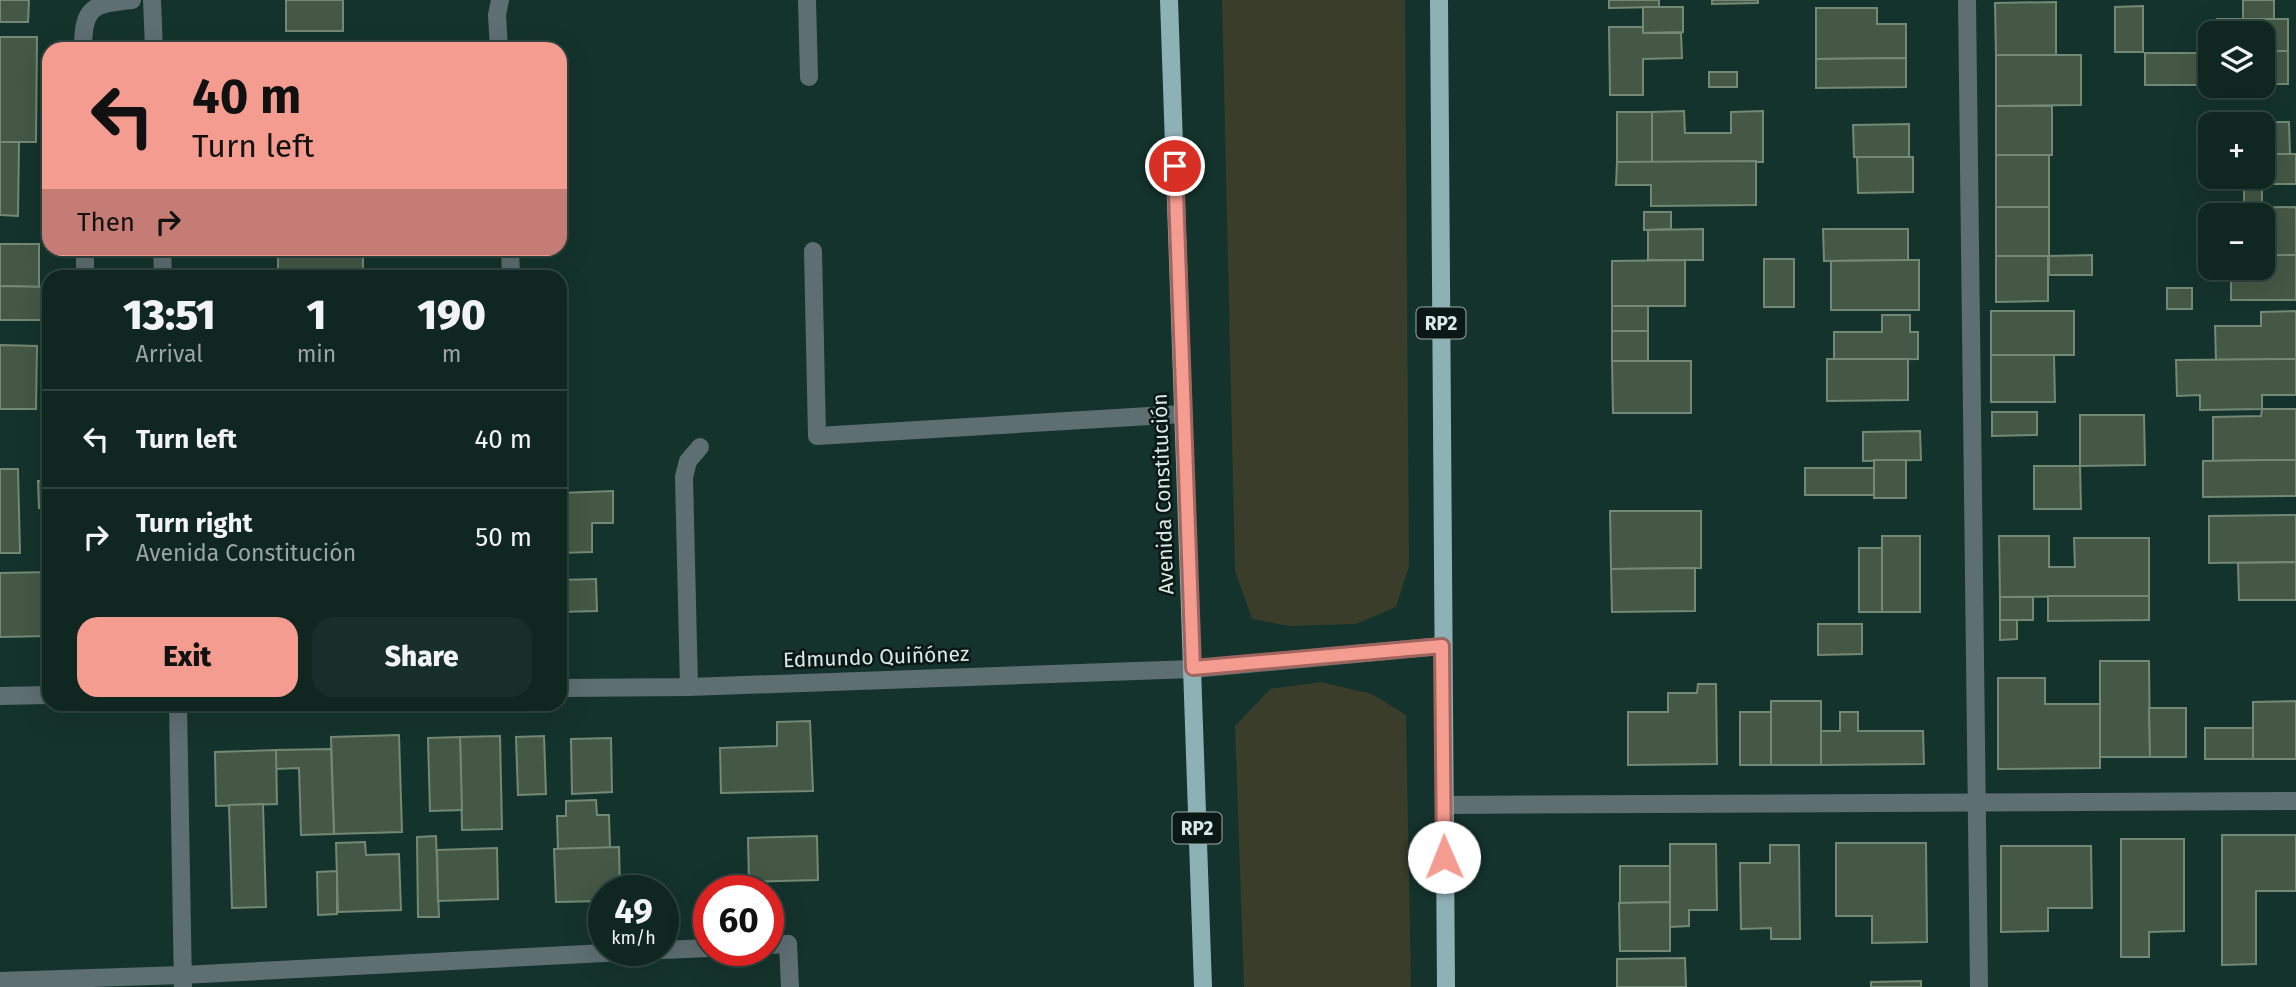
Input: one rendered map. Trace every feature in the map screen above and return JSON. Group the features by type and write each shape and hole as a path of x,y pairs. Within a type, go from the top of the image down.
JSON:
{"main road":[{"name":"Avenida Constitución","path":"1169,0 1203,987"},
{"name":"RP2","path":"1439,0 1446,987"}],"street":[{"path":"83,42 83,32 90,11 102,3 132,0"},
{"path":"152,0 153,42"},
{"path":"499,42 497,15 500,0"},
{"path":"807,0 809,77"},
{"path":"1967,0 1979,987"},
{"path":"813,251 817,436 1183,414"},
{"path":"689,687 684,477 688,461 700,447"},
{"name":"Edmundo Quiñónez","path":"567,688 689,687 1193,668 1442,646"},
{"path":"0,695 42,695"},
{"path":"177,711 183,981"},
{"path":"1444,805 2296,801"},
{"path":"784,944 788,944 790,987"},
{"path":"0,981 183,981 588,955"}],"green space":[{"path":"1222,0 1405,0 1409,566 1396,607 1356,624 1289,626 1252,619 1235,571"},
{"path":"1321,682 1372,694 1406,715 1411,987 1244,987 1235,726 1270,689"}],"building":[{"path":"0,0 29,0 28,22 0,22"},
{"path":"286,0 343,0 343,31 286,31"},
{"path":"1609,0 1659,0 1659,7 1609,8"},
{"path":"1712,0 1758,0 1758,3 1712,4"},
{"path":"2243,0 2274,0 2274,19 2243,19"},
{"path":"2056,2 2056,55 1996,55 1995,3"},
{"path":"2143,6 2143,52 2115,52 2115,7"},
{"path":"1643,7 1683,7 1683,32 1643,33"},
{"path":"1816,8 1877,8 1877,24 1906,24 1906,58 1816,59"},
{"path":"2288,19 2288,51 2275,51 2275,21 2217,21"},
{"path":"1609,27 1643,27 1643,33 1681,33 1682,58 1643,59 1643,95 1610,95"},
{"path":"0,37 37,37 36,142 0,142"},
{"path":"2275,51 2288,51 2288,84 2275,84"},
{"path":"2145,53 2198,53 2198,85 2145,85"},
{"path":"1996,55 2081,55 2081,105 1996,106"},
{"path":"1906,58 1906,87 1816,88 1816,59"},
{"path":"1709,72 1737,72 1737,87 1709,87"},
{"path":"1996,106 2052,106 2052,155 1996,155"},
{"path":"1684,111 1685,133 1731,133 1731,112 1763,111 1763,162 1652,162 1652,112"},
{"path":"1617,112 1652,112 1652,162 1617,162"},
{"path":"2275,122 2289,122 2290,154 2275,154"},
{"path":"1909,124 1909,157 1854,157 1853,125"},
{"path":"0,142 19,142 18,216 0,215"},
{"path":"2275,154 2296,154 2296,184 2275,184"},
{"path":"1996,155 2049,155 2049,207 1996,207"},
{"path":"1857,157 1913,157 1913,192 1858,193"},
{"path":"1756,161 1756,205 1651,206 1651,185 1616,185 1617,162"},
{"path":"2244,189 2262,189 2262,202 2244,202"},
{"path":"1996,207 2049,207 2049,256 1996,256"},
{"path":"2275,207 2296,207 2296,255 2275,255"},
{"path":"1644,212 1671,212 1671,229 1644,230"},
{"path":"1703,229 1703,260 1648,260 1648,230"},
{"path":"1823,229 1908,229 1908,260 1824,261"},
{"path":"0,244 39,244 39,287 0,286"},
{"path":"2092,255 2092,275 2049,275 2049,256"},
{"path":"2275,255 2296,255 2296,300 2231,300 2231,280 2275,280"},
{"path":"278,256 363,256 363,270 278,270"},
{"path":"1996,256 2048,256 2048,301 1996,302"},
{"path":"1764,259 1794,259 1794,307 1764,307"},
{"path":"1685,260 1685,306 1612,306 1612,261"},
{"path":"1919,260 1919,310 1831,310 1831,261"},
{"path":"0,286 42,287 42,320 0,320"},
{"path":"2167,288 2192,288 2192,309 2167,309"},
{"path":"1612,306 1648,306 1648,331 1612,331"},
{"path":"1991,311 2074,311 2074,355 1991,355"},
{"path":"2296,311 2296,359 2216,360 2215,326 2261,326 2261,312"},
{"path":"1882,315 1910,315 1910,332 1918,332 1918,359 1834,360 1834,332 1882,332"},
{"path":"1612,331 1648,331 1648,361 1612,361"},
{"path":"0,345 37,346 36,409 0,409"},
{"path":"1991,355 2054,355 2055,402 1991,402"},
{"path":"1827,359 1908,359 1908,400 1827,401"},
{"path":"2296,359 2296,395 2262,395 2262,409 2200,410 2200,395 2177,396 2176,360"},
{"path":"1612,361 1691,361 1691,413 1613,413"},
{"path":"2262,409 2296,409 2296,460 2213,461 2213,417 2261,416"},
{"path":"1992,412 2037,412 2037,435 1992,436"},
{"path":"2080,415 2144,415 2145,465 2080,466"},
{"path":"1920,431 1921,460 1863,461 1863,432"},
{"path":"1874,460 1906,460 1906,498 1874,498"},
{"path":"2296,460 2296,496 2203,497 2203,461"},
{"path":"2034,466 2080,466 2081,509 2034,509"},
{"path":"1805,468 1874,468 1874,495 1805,495"},
{"path":"0,469 18,469 20,553 0,553"},
{"path":"38,481 42,481 42,508 39,508"},
{"path":"613,491 613,523 592,523 592,552 567,553 567,493"},
{"path":"1610,511 1701,511 1701,568 1611,569"},
{"path":"2296,515 2296,562 2209,563 2209,516"},
{"path":"1882,536 1920,536 1920,612 1882,612"},
{"path":"1999,536 2049,536 2049,567 2075,567 2074,538 2149,538 2149,596 2000,597"},
{"path":"1859,548 1882,548 1882,612 1859,612"},
{"path":"2296,562 2296,600 2239,600 2238,563"},
{"path":"1695,568 1695,611 1612,612 1611,569"},
{"path":"42,572 42,636 0,637 0,573"},
{"path":"596,579 597,611 567,612 567,580"},
{"path":"2048,596 2149,596 2149,620 2048,621"},
{"path":"2000,597 2033,597 2033,620 2000,620"},
{"path":"2000,620 2017,620 2017,639 2000,640"},
{"path":"1818,624 1862,624 1862,654 1818,655"},
{"path":"2100,661 2149,661 2150,757 2100,757"},
{"path":"1998,678 2045,678 2045,704 2100,704 2100,768 1998,769"},
{"path":"1698,684 1716,684 1717,764 1628,765 1628,712 1668,712 1668,693 1697,693"},
{"path":"1771,701 1821,701 1821,765 1771,765"},
{"path":"2296,701 2296,759 2253,759 2253,702"},
{"path":"2149,708 2186,708 2186,757 2150,757"},
{"path":"1740,712 1771,712 1771,765 1740,765"},
{"path":"1840,712 1858,712 1858,731 1923,731 1924,764 1821,765 1821,731 1840,731"},
{"path":"810,721 813,791 721,793 720,748 777,746 777,722"},
{"path":"2205,728 2253,728 2253,759 2205,759"},
{"path":"399,735 402,832 334,834 331,737"},
{"path":"500,736 502,829 462,830 460,737"},
{"path":"544,736 546,794 518,795 516,737"},
{"path":"460,737 462,810 430,811 428,738"},
{"path":"611,738 612,792 572,794 571,739"},
{"path":"331,749 334,834 301,835 299,768 276,769 276,750"},
{"path":"276,750 277,804 216,806 215,752"},
{"path":"596,800 597,815 609,815 610,848 558,849 557,816 566,816 566,801"},
{"path":"263,804 266,907 232,908 229,805"},
{"path":"2222,835 2296,835 2296,891 2256,891 2256,964 2222,965"},
{"path":"436,836 439,917 418,917 417,837"},
{"path":"817,836 818,880 784,881 784,875 749,875 748,838"},
{"path":"2121,839 2184,839 2184,931 2149,932 2149,957 2121,957"},
{"path":"365,842 366,855 399,854 401,910 338,912 336,843"},
{"path":"1836,843 1926,843 1927,942 1872,943 1872,916 1836,916"},
{"path":"1670,844 1716,844 1717,910 1689,910 1689,926 1670,927"},
{"path":"1770,845 1799,845 1800,939 1771,939 1771,928 1741,929 1740,863 1770,863"},
{"path":"2001,846 2091,846 2092,908 2048,908 2048,931 2001,932"},
{"path":"619,847 620,875 588,875 588,901 556,902 554,849"},
{"path":"497,848 498,899 438,901 437,850"},
{"path":"1620,866 1670,866 1670,902 1620,903"},
{"path":"337,871 337,914 318,915 317,872"},
{"path":"1670,902 1670,951 1620,951 1619,903"},
{"path":"1685,958 1686,987 1617,987 1617,959"},
{"path":"1921,981 1921,987 1871,987 1871,982"}],"route":[{"path":"1175,166 1193,668 1442,646 1444,857"}]}
